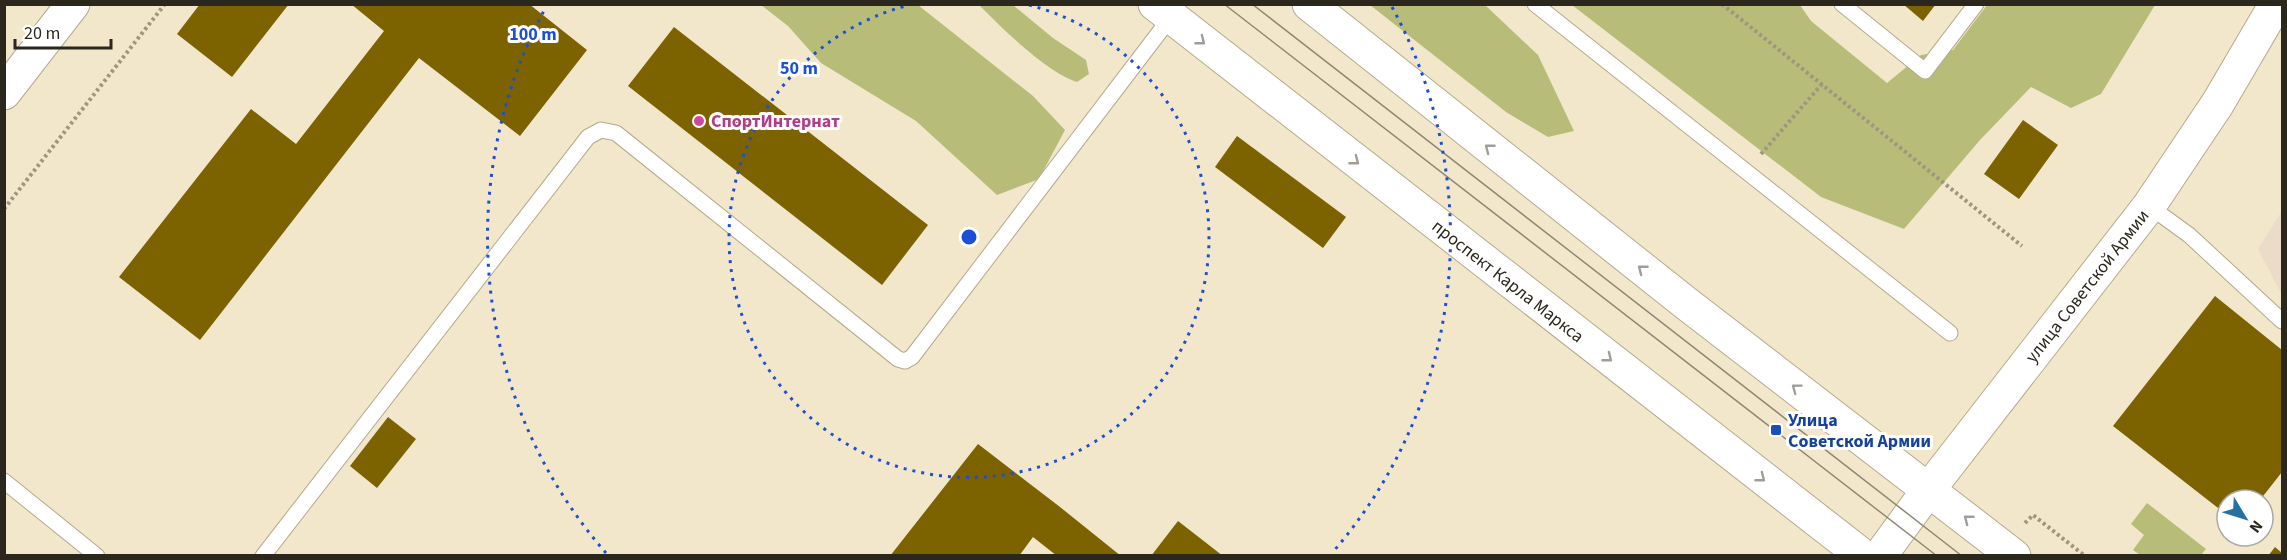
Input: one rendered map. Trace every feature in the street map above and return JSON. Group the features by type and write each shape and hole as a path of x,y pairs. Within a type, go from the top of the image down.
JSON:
{"main road":[{"path":"4,93 73,4"},
{"path":"1309,4 1687,304 2014,555"},
{"name":"улица Советской Армии","path":"1880,555 2149,206 2218,103 2276,4"},
{"name":"проспект Карла Маркса","path":"1163,11 1863,555"}],"lane":[{"path":"1535,4 1950,333"},
{"path":"1842,4 1925,71 1976,4"},
{"path":"263,555 588,137 602,130 616,133 889,352 905,361 912,357 1163,11"},
{"path":"2149,206 2189,236 2283,321"},
{"path":"4,481 97,555"}],"path":[{"path":"4,209 165,4"},
{"path":"1722,4 2022,246"},
{"path":"1746,171 1822,84"},
{"path":"2025,523 2032,515 2085,555"}],"shaded area":[{"path":"2282,211 2282,295 2258,249"}],"green space":[{"path":"761,5 918,5 1033,96 1065,130 1039,179 997,195 916,121 821,63 788,26"},
{"path":"979,5 1013,5 1053,38 1086,60 1089,74 1077,82 1052,69 1025,49"},
{"path":"1370,5 1485,5 1538,55 1574,131 1548,137 1506,112"},
{"path":"1572,5 1800,5 1811,21 1887,83 1921,55 1953,50 1987,5 2155,5 2101,94 2071,108 2031,87 1980,140 1904,229 1821,197"},
{"path":"2147,503 2206,549 2201,555 2140,555 2133,550 2144,535 2131,524"}],"building":[{"path":"200,4 289,4 232,77 177,34"},
{"path":"351,4 529,4 587,50 520,136 419,58 200,340 119,277 251,109 296,144 384,31"},
{"path":"1903,4 1936,4 1923,21"},
{"path":"674,27 928,225 882,285 628,86"},
{"path":"2023,120 2058,145 2019,199 1984,174"},
{"path":"1237,136 1346,217 1323,248 1215,167"},
{"path":"2215,296 2282,350 2282,472 2269,488 2215,488 2215,506 2113,426"},
{"path":"388,417 416,439 377,488 350,466"},
{"path":"978,444 1121,556 1057,556 1033,537 1019,556 890,556"},
{"path":"1178,521 1223,556 1151,556"},
{"path":"2275,547 2282,553 2282,556 2268,556"}],"tram line":[{"path":"1224,4 1937,556"},
{"path":"1252,4 1962,556"}],"place":[{"name":"СпортИнтернат","path":"699,121"},
{"name":"Улица Советской Армии","path":"1776,430"}]}
